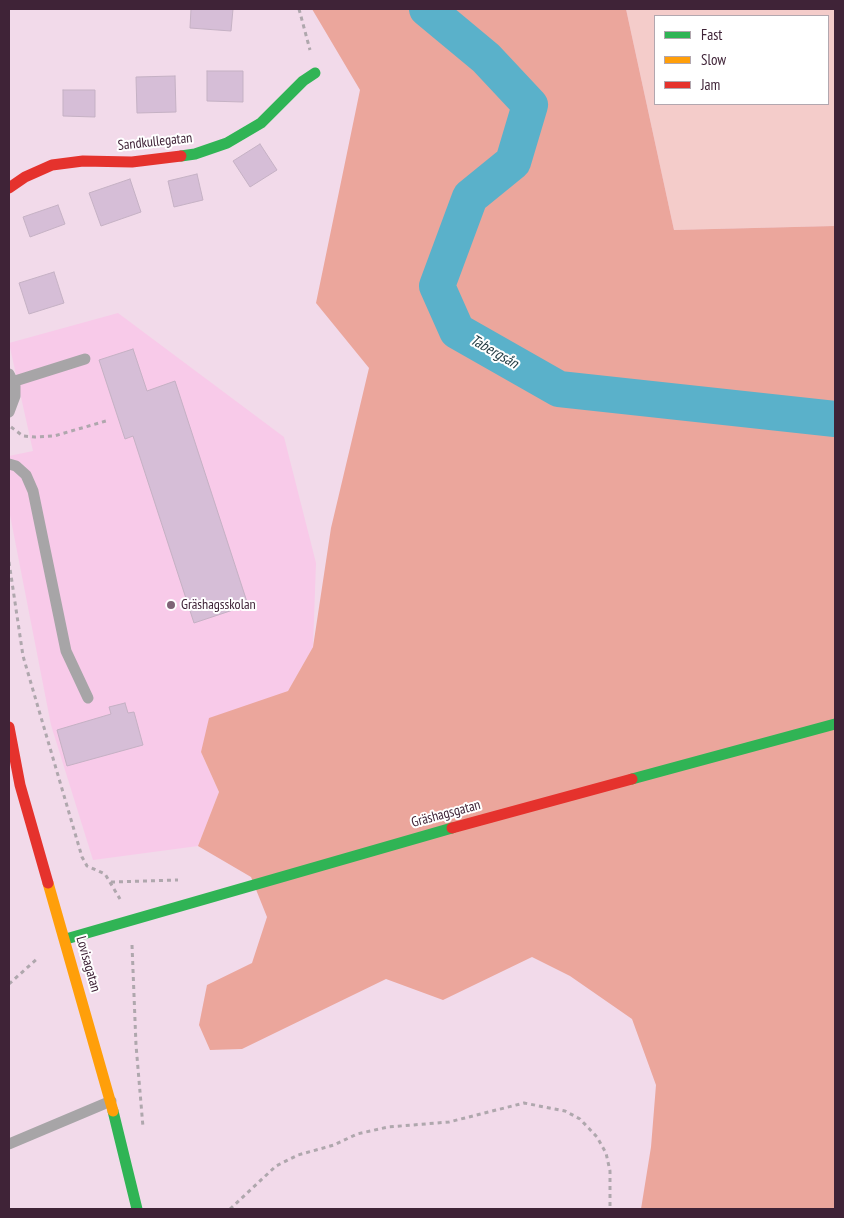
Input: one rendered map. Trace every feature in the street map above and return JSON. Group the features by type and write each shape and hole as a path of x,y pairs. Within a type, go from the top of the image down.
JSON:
{"street":[{"name":"Sandkullegatan","path":"9,188 25,177 52,165 83,161 132,162 195,154 227,143 261,123 303,81 315,73"},
{"name":"Gräshagsgatan","path":"66,939 361,853 835,724"},
{"name":"Lovisagatan","path":"9,727 20,785 66,939 111,1101 137,1209"}],"lane":[{"path":"9,412 15,396 10,378 85,359"},
{"path":"9,464 16,466 26,475 33,491 66,651 88,698"},
{"path":"9,1144 111,1101"}],"path":[{"path":"298,9 315,73"},
{"path":"9,425 23,436 35,437 54,436 106,421"},
{"path":"9,562 23,656 82,857 87,866 105,874 121,901"},
{"path":"132,945 138,1090 144,1135"},
{"path":"9,984 38,958"},
{"path":"230,1209 276,1166 298,1155 334,1145 357,1134 388,1127 449,1122 524,1103 565,1111 580,1119 597,1137 606,1153 610,1171 610,1209"}],"shaded area":[{"path":"312,9 626,9 674,230 834,226 835,228 835,1209 641,1209 651,1147 656,1085 632,1019 570,976 532,957 443,1000 386,979 242,1049 210,1050 199,1025 207,985 252,963 267,917 251,877 198,846 219,792 201,752 209,718 288,691 313,647 331,528 369,368 316,303 360,90"},
{"path":"626,9 835,9 834,226 674,230"},
{"name":"Gräshagsskolan","path":"118,313 284,437 316,563 313,647 288,691 272,698 201,752 219,792 198,846 93,860 51,725 9,510 9,456 33,451 9,343"}],"building":[{"path":"191,9 233,9 231,31 190,28"},
{"path":"207,71 243,71 243,102 207,101"},
{"path":"175,76 176,112 137,113 136,77"},
{"path":"63,90 95,90 95,117 63,116"},
{"path":"260,144 277,170 250,187 233,161"},
{"path":"197,174 203,200 174,207 168,181"},
{"path":"130,179 141,212 101,226 89,193"},
{"path":"58,205 65,224 30,237 23,217"},
{"path":"54,272 64,303 29,314 19,283"},
{"path":"133,349 147,391 175,381 248,605 194,623 133,436 125,439 99,360"},
{"path":"125,703 128,713 134,712 143,745 67,766 57,730 111,714 109,707"}],"waterway":[{"name":"Tabergsån","path":"427,9 486,58 530,105 513,162 470,197 437,286 457,331 559,389 835,419"}],"traffic: fast":[{"path":"181,156 195,154 227,143 261,123 303,81 315,73"},
{"path":"632,779 835,724"},
{"path":"66,939 452,828"},
{"path":"113,1111 137,1209"}],"traffic: slow":[{"path":"48,883 113,1111"}],"traffic: jam":[{"path":"9,188 25,177 52,165 83,161 132,162 181,156"},
{"path":"9,727 20,785 48,883"},
{"path":"452,828 632,779"}],"place":[{"name":"Gräshagsskolan","path":"171,605"}]}
